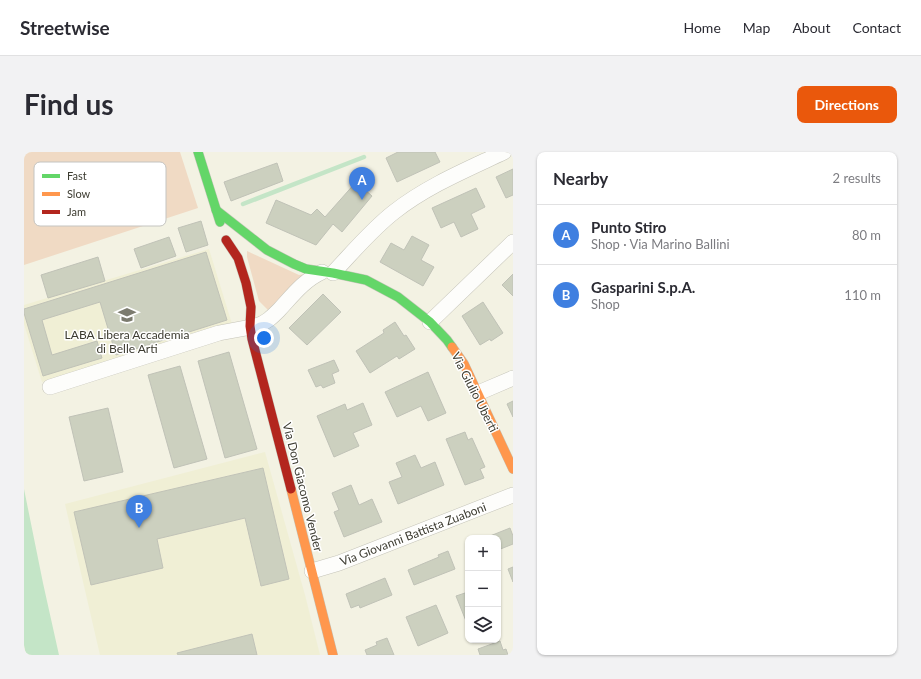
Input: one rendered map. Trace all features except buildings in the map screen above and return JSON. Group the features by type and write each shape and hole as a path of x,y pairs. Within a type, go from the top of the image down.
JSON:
{"street":[{"name":"Via Don Giacomo Vender","path":"198,152 226,240 228,256"},
{"path":"50,387 220,333 266,322 310,279 327,273 394,212 422,192 452,176 504,152"},
{"name":"Via Giulio Uberti","path":"216,210 267,250 300,267 366,280 398,297 430,322 447,340 464,364 513,469"},
{"name":"Via Don Giacomo Vender","path":"226,240 238,258 246,283 252,307 250,326 252,339 333,655"},
{"path":"430,322 513,242"},
{"name":"Via Don Giacomo Vender","path":"242,310 250,326"},
{"path":"478,393 513,378"},
{"name":"Via Giovanni Battista Zuaboni","path":"312,571 338,563 513,495"}],"shaded area":[{"path":"24,152 180,152 198,208 166,218 166,162 34,162 34,226 143,226 24,265"},
{"name":"LABA Libera Accademia di Belle Arti","path":"209,249 232,324 42,382 24,324 24,305"},
{"path":"247,251 299,275 305,274 270,312 259,301 247,257"},
{"path":"265,452 305,595 320,655 100,655 65,504"},
{"path":"24,489 59,655 26,655 24,645"}],"waterway":[{"path":"243,204 364,157"}],"traffic: fast":[{"path":"198,152 220,222"},
{"path":"216,210 267,250 294,264 306,269 366,280 398,297 430,322 452,347"}],"traffic: slow":[{"path":"452,347 464,364 513,469"},
{"path":"291,489 333,655"}],"traffic: jam":[{"path":"226,240 238,258 246,283 251,307 250,326 252,339 291,489"}],"place":[{"name":"Punto Stiro","path":"362,200"},
{"name":"LABA Libera Accademia di Belle Arti","path":"127,315"},
{"name":"Gasparini S.p.A.","path":"139,528"}]}
